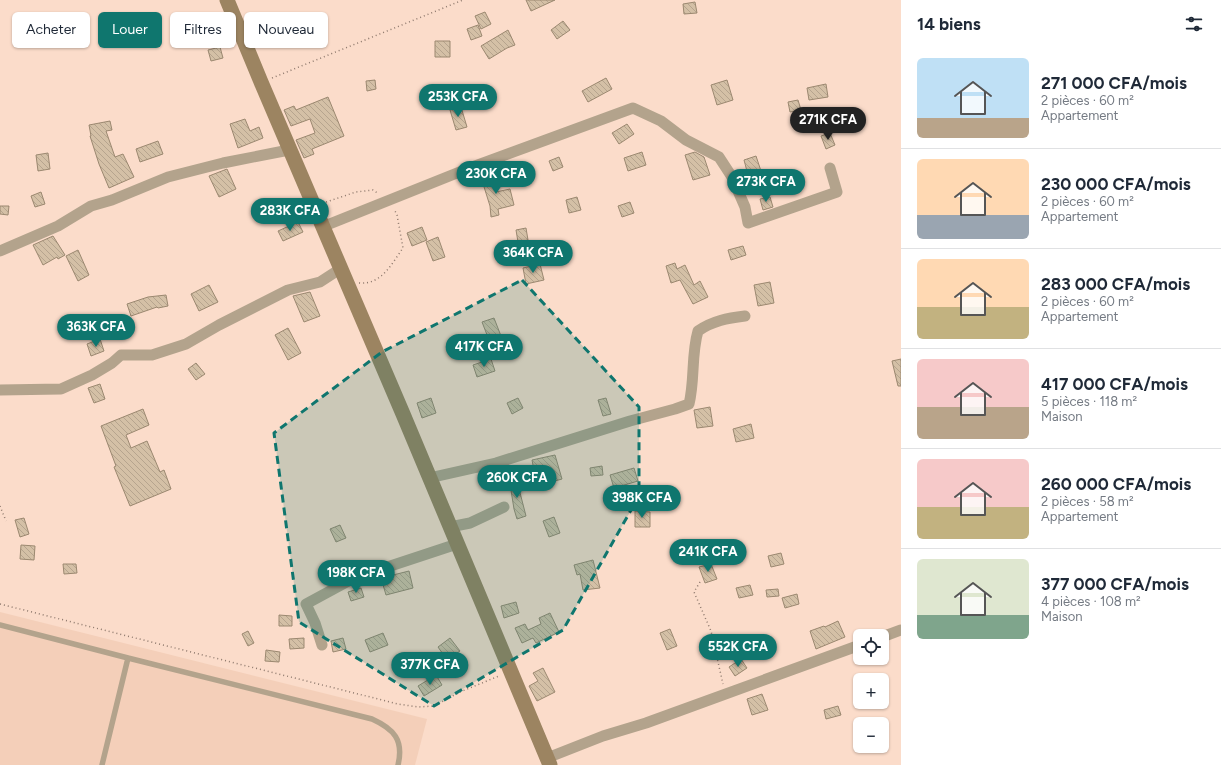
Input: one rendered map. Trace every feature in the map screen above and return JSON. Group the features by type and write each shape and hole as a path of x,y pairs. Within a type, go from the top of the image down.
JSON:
{"street":[{"path":"227,0 289,150 549,761 603,736 646,723 853,648"},
{"path":"322,227 467,169 633,108 661,121 686,140 718,157 732,177 745,207 748,223 836,192 830,168"},
{"path":"0,251 58,226 91,206 112,200 168,177 223,163 289,150"},
{"path":"0,390 61,388 92,375 121,355 152,355 186,344 219,325 288,290 343,275"},
{"path":"429,478 496,462 689,404 698,331 706,326 731,317 744,316"},
{"path":"450,527 470,523 504,506"},
{"path":"322,645 315,623 306,604 354,578 456,544"},
{"path":"889,634 901,630"}],"lane":[{"path":"0,626 372,719 386,725 396,735 400,748 398,765"},
{"path":"102,765 128,658"}],"path":[{"path":"261,82 462,0"},
{"path":"313,205 356,192 373,190 389,200 397,215 403,248 387,272 375,281 365,284 343,275"},
{"path":"0,506 6,521"},
{"path":"700,582 694,592 711,631 726,694"},
{"path":"0,604 398,704 418,707 434,706 481,683 510,671"}],"highlighted area":[{"path":"522,280 639,407 639,496 563,630 434,706 299,622 274,433 382,352"}],"shaded area":[{"path":"0,612 427,719 415,765 0,765"}],"building":[{"path":"526,0 555,0 531,11"},
{"path":"695,2 697,13 684,14 683,4"},
{"path":"485,12 491,24 481,29 475,16"},
{"path":"563,21 570,30 557,39 551,30"},
{"path":"478,25 482,36 471,40 467,29"},
{"path":"508,30 515,45 489,59 481,46"},
{"path":"435,41 450,41 450,57 435,57"},
{"path":"220,48 223,58 211,61 208,50"},
{"path":"606,78 612,89 588,102 582,91"},
{"path":"375,80 376,89 367,91 366,81"},
{"path":"727,80 733,100 717,105 711,85"},
{"path":"826,84 828,97 809,100 807,88"},
{"path":"328,97 344,136 312,149 314,154 304,158 296,140 315,133 310,119 291,126 284,110 294,106 296,110"},
{"path":"798,100 801,110 790,112 788,102"},
{"path":"461,107 467,127 456,130 450,110"},
{"path":"245,119 250,131 259,127 263,138 238,148 230,124"},
{"path":"110,121 112,130 106,131 115,157 123,154 134,177 109,188 90,136 89,125"},
{"path":"627,124 634,134 619,144 612,133"},
{"path":"830,133 835,145 826,149 821,136"},
{"path":"158,141 163,154 140,162 136,149"},
{"path":"642,152 646,165 628,171 624,158"},
{"path":"695,152 704,157 710,175 693,180 685,155"},
{"path":"48,153 50,169 38,171 36,155"},
{"path":"756,156 761,171 748,175 744,160"},
{"path":"559,157 563,167 553,171 549,161"},
{"path":"227,169 236,189 219,197 209,176"},
{"path":"489,171 496,192 510,189 514,205 498,209 499,215 491,217 490,206 480,174"},
{"path":"41,192 45,204 35,207 31,196"},
{"path":"577,197 581,210 569,213 566,200"},
{"path":"770,197 773,207 763,210 760,199"},
{"path":"630,202 634,213 622,217 618,206"},
{"path":"0,206 9,206 8,215 0,214"},
{"path":"298,222 303,232 283,241 278,231"},
{"path":"422,227 427,240 412,246 407,233"},
{"path":"526,228 528,240 518,242 516,230"},
{"path":"53,236 65,255 58,259 57,257 43,265 33,245"},
{"path":"438,237 445,257 433,261 426,242"},
{"path":"743,246 746,255 731,260 728,250"},
{"path":"78,250 89,275 78,281 66,256"},
{"path":"675,263 677,269 685,265 694,285 700,281 708,297 693,304 680,280 671,283 666,266"},
{"path":"540,264 544,280 526,284 523,268"},
{"path":"770,282 774,303 758,306 754,285"},
{"path":"209,285 218,302 199,311 191,294"},
{"path":"310,292 320,316 304,322 293,296"},
{"path":"166,295 168,306 157,307 131,316 127,304 148,297"},
{"path":"494,318 501,336 489,340 482,322"},
{"path":"288,328 301,353 288,360 275,335"},
{"path":"100,339 104,351 91,356 87,344"},
{"path":"491,359 495,371 477,377 473,365"},
{"path":"901,359 901,386 898,386 892,361"},
{"path":"196,363 205,374 196,380 188,369"},
{"path":"100,384 105,399 94,403 88,388"},
{"path":"431,398 436,413 422,418 417,403"},
{"path":"518,398 523,408 512,414 507,403"},
{"path":"606,398 611,414 603,416 598,400"},
{"path":"710,407 713,426 697,428 694,410"},
{"path":"143,409 149,425 126,435 131,448 147,441 160,472 164,470 171,489 130,506 114,467 116,466 101,426"},
{"path":"751,424 754,438 736,442 733,429"},
{"path":"555,455 562,479 537,486 532,460"},
{"path":"602,466 603,475 591,476 590,468"},
{"path":"634,468 638,481 614,488 610,475"},
{"path":"516,477 526,516 517,519 509,478"},
{"path":"635,511 650,512 650,527 635,527"},
{"path":"554,517 560,533 549,537 543,521"},
{"path":"24,518 29,534 20,537 15,520"},
{"path":"340,525 346,538 336,542 330,529"},
{"path":"21,545 35,546 34,560 20,559"},
{"path":"781,553 784,564 771,567 768,556"},
{"path":"593,560 600,588 583,590 580,574 577,575 574,565"},
{"path":"63,564 76,564 77,573 64,574"},
{"path":"711,564 717,579 705,583 699,567"},
{"path":"409,571 413,588 386,595 381,578"},
{"path":"750,585 753,595 739,598 736,588"},
{"path":"361,588 364,597 351,601 348,592"},
{"path":"778,589 779,596 767,597 766,590"},
{"path":"797,594 799,604 785,608 782,598"},
{"path":"516,602 519,613 504,618 501,606"},
{"path":"550,613 559,632 536,643 533,638 522,643 515,628 525,624 528,630 541,624 539,618"},
{"path":"279,615 292,616 292,626 279,626"},
{"path":"838,621 845,637 816,649 810,631 824,626 825,627"},
{"path":"670,629 677,646 667,650 660,633"},
{"path":"248,631 254,643 248,646 242,634"},
{"path":"383,633 388,645 370,652 365,640"},
{"path":"304,638 304,648 290,649 289,639"},
{"path":"343,638 346,649 333,652 331,641"},
{"path":"450,638 460,651 447,660 438,647"},
{"path":"266,650 280,652 279,662 265,661"},
{"path":"741,659 747,668 735,676 729,667"},
{"path":"543,668 555,692 537,701 529,686 538,681 533,673"},
{"path":"436,675 442,685 424,696 418,686"},
{"path":"762,694 768,710 752,715 747,699"},
{"path":"838,706 841,715 826,719 824,710"}]}
